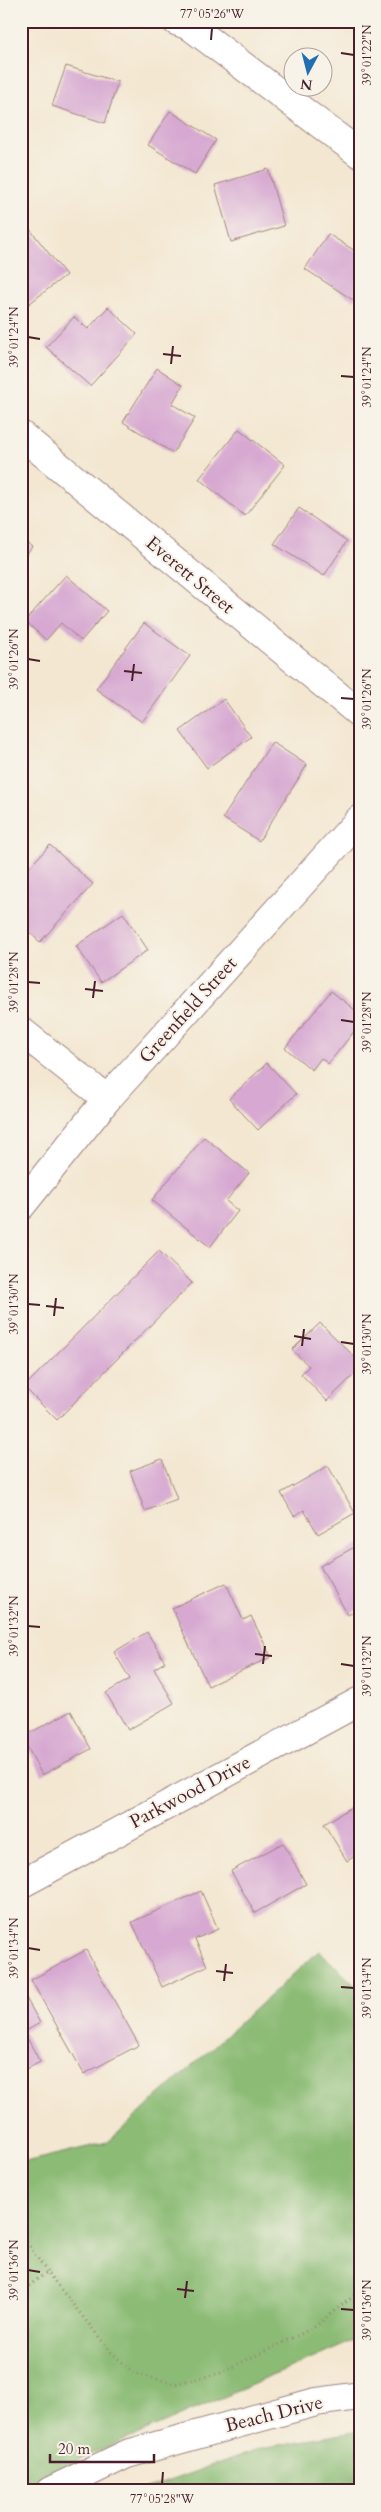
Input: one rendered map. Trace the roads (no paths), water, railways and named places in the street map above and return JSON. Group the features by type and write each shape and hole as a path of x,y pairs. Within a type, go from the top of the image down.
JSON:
{"street":[{"path":"186,23 360,154"},
{"name":"Everett Street","path":"21,435 360,714"},
{"name":"Greenfield Street","path":"21,1206 107,1100 360,820"},
{"path":"21,1031 107,1100"},
{"name":"Parkwood Drive","path":"21,1884 360,1700"},
{"name":"Beach Drive","path":"50,2491 127,2454 316,2402 360,2396"}]}
